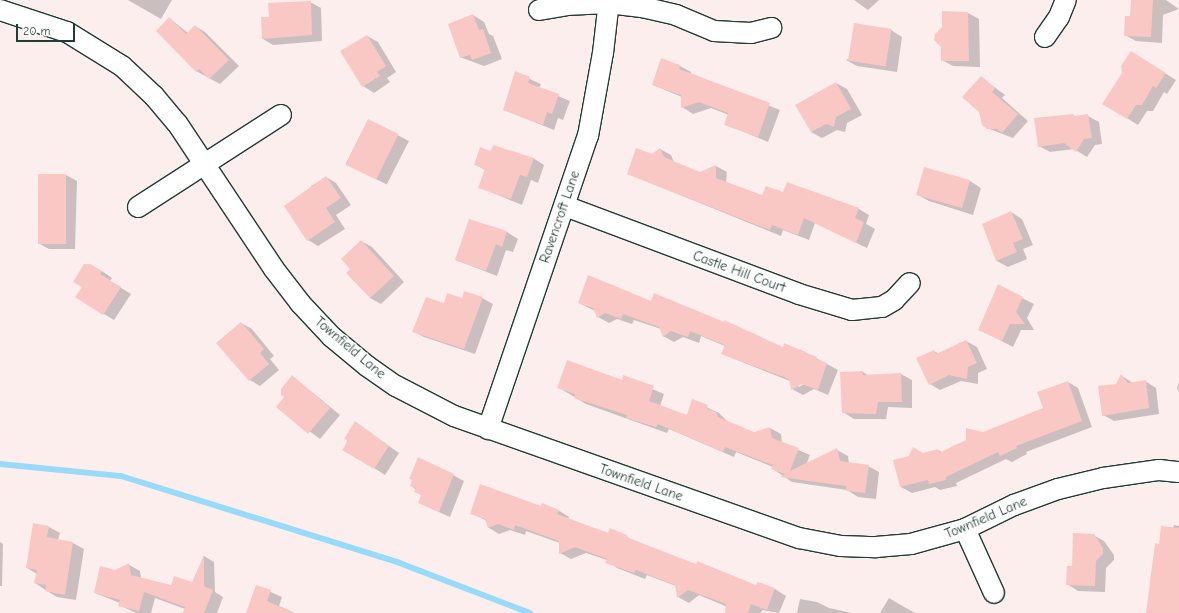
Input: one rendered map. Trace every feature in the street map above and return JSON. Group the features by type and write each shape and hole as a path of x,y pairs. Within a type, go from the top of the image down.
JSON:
{"street":[{"path":"1045,37 1059,18 1066,0"},
{"path":"539,10 566,5 608,2 642,7 669,14 714,31 751,33 771,28"},
{"name":"Ravencroft Lane","path":"488,428 588,136 596,100 608,2"},
{"name":"Townfield Lane","path":"0,10 67,32 122,66 154,96 177,124 274,269 301,304 332,337 396,386 454,416 799,538 840,546 876,547 911,544 965,528 1014,505 1058,489 1103,478 1159,470 1179,472"},
{"path":"138,207 280,115"},
{"name":"Castle Hill Court","path":"565,206 799,294 852,310 882,306 894,300 910,283"},
{"path":"965,528 994,593"}],"building":[{"path":"1131,0 1153,0 1151,37 1124,36 1125,16 1130,16"},
{"path":"311,1 312,35 262,39 261,17 269,17 268,3"},
{"path":"942,11 968,12 969,61 941,61 941,47 934,40 935,34 942,27"},
{"path":"473,14 479,30 483,29 491,53 472,60 470,55 460,58 448,24"},
{"path":"169,17 186,34 195,25 229,60 209,79 199,69 196,72 156,31"},
{"path":"854,23 892,29 886,66 848,61"},
{"path":"367,35 386,66 377,72 380,76 362,87 340,51"},
{"path":"1131,51 1166,73 1156,88 1153,86 1142,105 1136,105 1127,119 1102,104 1122,73 1121,66"},
{"path":"661,58 680,65 679,69 770,103 758,137 724,125 728,113 699,102 681,108 681,95 652,85"},
{"path":"515,71 530,77 528,83 559,94 552,114 547,112 543,125 503,110"},
{"path":"981,76 995,88 992,92 1018,114 1002,133 997,129 987,129 982,125 979,112 962,97"},
{"path":"836,82 851,109 836,117 834,127 826,124 811,132 795,105"},
{"path":"1073,114 1074,116 1088,114 1092,138 1084,139 1076,152 1064,143 1038,147 1034,118"},
{"path":"368,119 399,134 376,180 346,165"},
{"path":"493,145 534,158 527,177 520,175 511,199 478,188 485,169 474,165 480,147 491,151"},
{"path":"636,148 652,154 660,148 664,157 700,172 716,165 716,178 762,195 766,186 783,192 787,182 859,208 855,218 864,222 856,243 804,218 798,235 772,225 770,230 627,174"},
{"path":"924,167 970,180 962,208 916,195"},
{"path":"38,174 66,174 66,244 38,244"},
{"path":"326,176 341,198 326,208 335,222 307,241 284,206"},
{"path":"1011,211 1023,239 1013,243 1017,252 996,261 982,224"},
{"path":"469,219 507,231 502,247 496,244 486,271 455,260"},
{"path":"361,240 394,276 370,298 346,273 350,269 341,259"},
{"path":"84,264 90,264 102,271 100,274 121,287 103,315 75,297 82,287 73,282"},
{"path":"588,275 651,301 654,293 724,322 724,320 783,347 784,343 817,357 816,359 827,363 818,390 802,384 791,390 789,379 721,354 725,345 690,331 688,337 671,331 663,337 659,327 623,314 621,319 605,313 597,318 593,308 578,303"},
{"path":"998,284 1023,297 1016,312 1025,324 1010,324 1002,341 978,330"},
{"path":"464,291 483,297 464,349 412,332 426,297 444,303 447,293 462,298"},
{"path":"241,322 264,349 260,353 269,364 249,381 216,343"},
{"path":"966,340 977,363 968,367 967,379 949,375 929,385 916,358 934,350 936,354"},
{"path":"567,360 622,380 623,375 654,386 649,401 687,415 692,399 708,405 707,409 716,412 718,417 754,432 770,427 772,438 799,448 790,471 837,448 840,461 869,465 865,493 846,491 846,486 780,477 785,474 771,469 773,465 725,447 723,452 658,424 656,427 626,418 627,415 574,398 575,394 557,388"},
{"path":"863,371 863,375 901,373 902,402 878,402 876,414 842,413 840,372"},
{"path":"1121,374 1128,383 1146,380 1149,408 1102,416 1098,386 1116,384"},
{"path":"292,375 330,408 308,434 276,407 284,397 281,395 281,389"},
{"path":"1068,381 1082,421 1016,446 1017,448 1000,456 998,452 946,477 946,480 929,484 928,480 900,487 893,460 909,456 913,447 923,453 938,449 939,453 966,440 966,428 983,432 1043,408 1037,392"},
{"path":"355,421 389,446 374,469 342,450 348,441 344,439"},
{"path":"418,457 454,474 439,512 418,503 421,495 414,492 416,488 410,486 412,480 409,479"},
{"path":"480,484 541,506 542,503 559,510 557,514 608,533 610,528 627,535 626,537 696,564 697,561 756,585 758,582 775,588 767,610 751,604 748,613 725,613 726,604 688,590 677,598 675,585 636,570 634,573 605,563 607,559 575,547 559,554 559,541 515,525 514,530 498,524 488,528 485,519 470,514"},
{"path":"33,523 49,526 47,537 73,542 65,595 45,591 46,585 34,583 37,570 26,568"},
{"path":"1161,526 1179,528 1179,613 1146,613 1155,543 1159,544"},
{"path":"1073,533 1094,534 1103,548 1103,554 1096,561 1095,586 1066,585 1067,566 1072,566"},
{"path":"204,555 204,586 213,590 204,613 183,613 185,607 144,592 139,611 118,606 120,600 94,593 100,566 115,570 129,563 131,575 171,585 174,576 192,582"},
{"path":"256,585 271,590 267,601 294,613 246,613"}],"waterway":[{"path":"0,464 121,476 397,562 530,613"}]}
